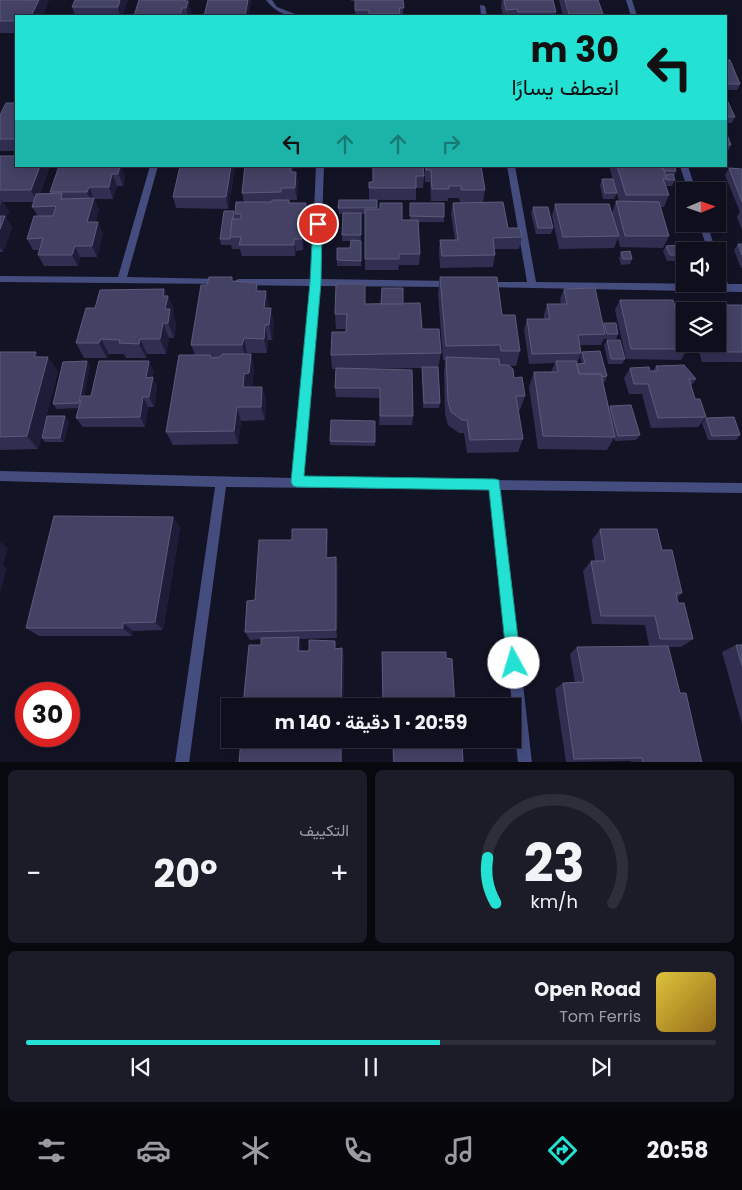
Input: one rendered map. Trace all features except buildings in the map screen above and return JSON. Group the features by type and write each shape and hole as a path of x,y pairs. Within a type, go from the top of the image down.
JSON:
{"street":[{"path":"269,0 275,8 295,15"},
{"path":"629,0 634,15"},
{"path":"482,6 484,15"},
{"path":"121,281 154,167"},
{"path":"297,482 316,283 320,167"},
{"path":"511,167 532,286"},
{"path":"684,167 689,182"},
{"path":"0,279 676,288"},
{"path":"726,288 742,288"},
{"path":"0,476 222,482 742,488"},
{"path":"182,762 222,482"},
{"path":"495,484 525,762"}],"route":[{"path":"318,224 316,283 297,482 495,484 514,663"}]}
